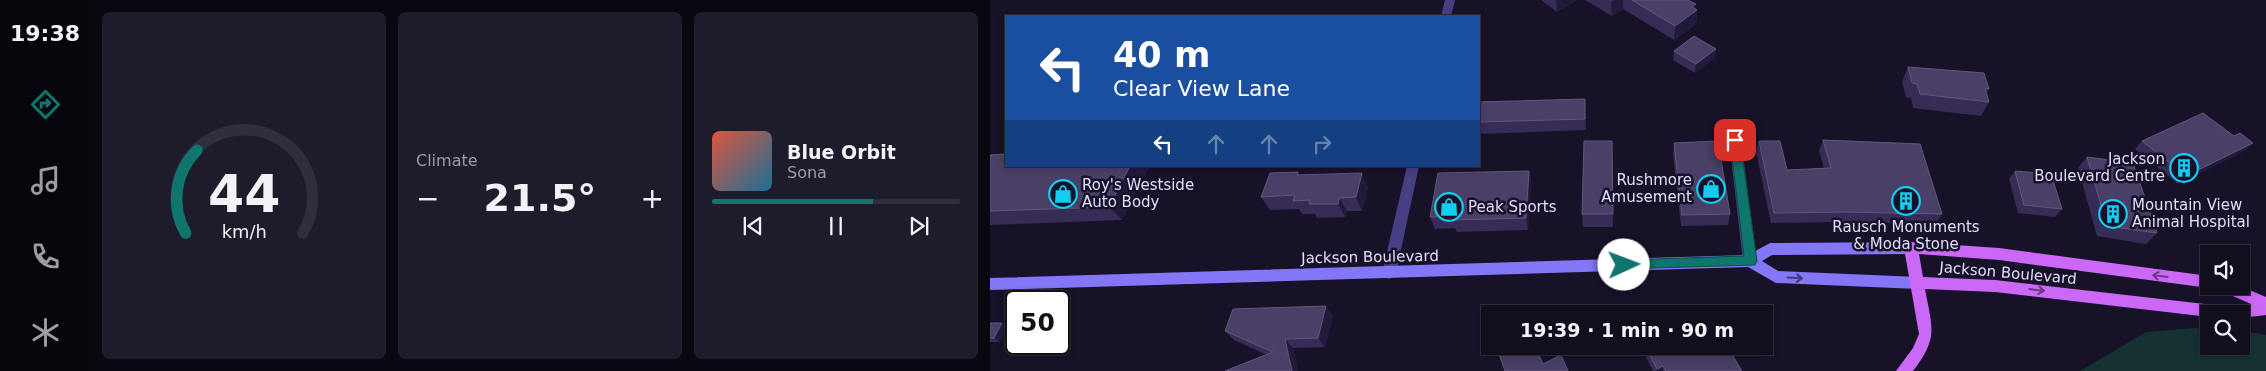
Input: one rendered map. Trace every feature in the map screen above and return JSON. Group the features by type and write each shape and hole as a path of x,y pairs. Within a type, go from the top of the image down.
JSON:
{"main road":[{"name":"Jackson Boulevard","path":"990,284 1750,261 1770,249 1911,248 1999,254 2200,281"},
{"path":"1904,371 1919,352 1926,334 1911,248"},
{"name":"Jackson Boulevard","path":"1750,261 1776,277 1995,286 2231,313 2266,309"},
{"path":"2245,295 2266,304"}],"street":[{"path":"1446,15 1450,0"},
{"path":"1735,140 1750,261"},
{"path":"1389,273 1413,167"}],"green space":[{"path":"2200,328 2200,355 2250,355 2250,332 2266,335 2266,371 2080,371 2146,332"}],"building":[{"path":"1632,0 1688,0 1696,4 1692,7 1697,10 1675,26"},
{"path":"1694,36 1716,49 1696,64 1674,51"},
{"path":"1908,67 1984,73 1989,89 1985,88 1989,102 1920,94 1917,84 1912,83"},
{"path":"1585,99 1585,119 1480,122 1480,102"},
{"name":"Jackson Boulevard Centre","path":"2203,113 2234,136 2240,133 2253,143 2186,176 2142,141"},
{"path":"1823,140 1920,144 1942,214 1774,213 1759,141 1780,141 1787,170 1831,168"},
{"path":"1584,141 1612,141 1613,214 1582,214"},
{"path":"1718,141 1730,214 1682,215 1674,143"},
{"name":"Roy's Westside Auto Body","path":"1005,154 1005,167 1129,167 1109,207 990,211 990,155"},
{"path":"2087,157 2133,163 2157,233 2107,226"},
{"path":"1529,171 1526,218 1453,220 1453,216 1430,217 1438,173"},
{"path":"2015,171 2051,174 2062,209 2024,205"},
{"path":"1298,172 1297,175 1362,173 1356,197 1339,198 1338,204 1309,204 1310,200 1293,201 1295,195 1261,197 1270,173"},
{"path":"1326,306 1318,338 1285,339 1292,371 1225,371 1273,352 1225,331 1233,309"},
{"path":"990,323 1002,323 994,338 990,338"},
{"path":"1499,355 1539,355 1543,364 1561,355 1568,371 1505,371"},
{"path":"1650,355 1732,355 1742,371 1666,371 1663,366 1657,369"}],"place":[{"name":"Jackson Boulevard Centre","path":"2184,168"},
{"name":"Rushmore Amusement","path":"1711,189"},
{"name":"Roy's Westside Auto Body","path":"1063,194"},
{"name":"Rausch Monuments & Moda Stone","path":"1906,201"},
{"name":"Peak Sports","path":"1449,207"},
{"name":"Mountain View Animal Hospital","path":"2113,214"}],"route":[{"path":"1624,265 1750,261 1735,140"}]}
